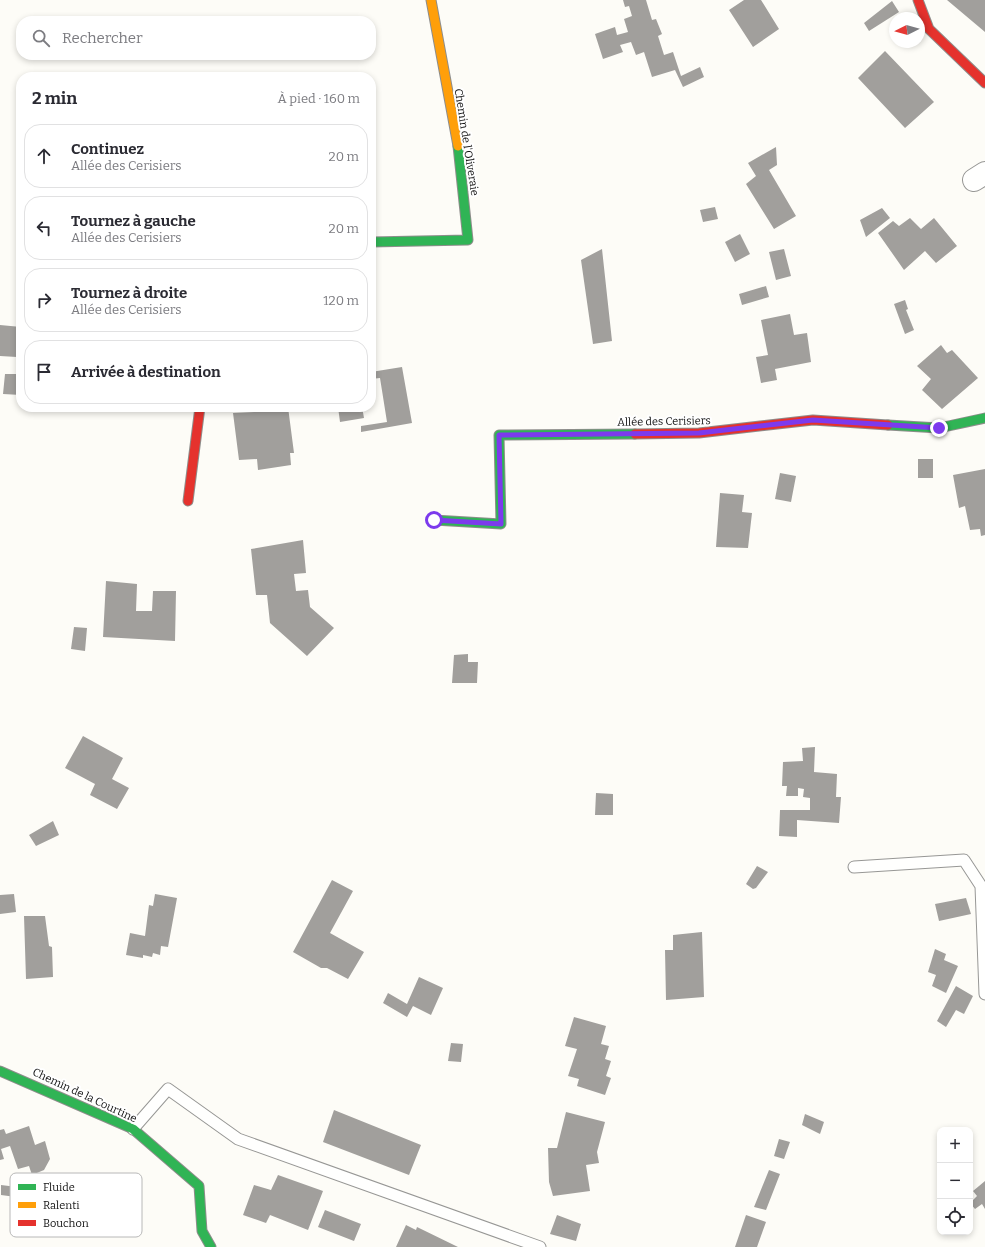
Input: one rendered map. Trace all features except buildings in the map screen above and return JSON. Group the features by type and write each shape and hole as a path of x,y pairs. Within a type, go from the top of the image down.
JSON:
{"street":[{"name":"Chemin de l'Oliveraie","path":"376,242 468,240 461,165 431,0"},
{"path":"918,0 929,29 985,83"},
{"path":"188,501 199,412"},
{"name":"Allée des Cerisiers","path":"434,520 501,524 499,435 699,433 813,420 939,428 985,418"},
{"name":"Chemin de la Courtine","path":"0,1071 133,1129 199,1186 202,1231 211,1247"}],"lane":[{"path":"854,867 964,860 981,886 985,994"},
{"path":"133,1129 168,1089 238,1139 540,1247"}],"traffic: fast":[{"path":"376,242 468,240 458,146"},
{"path":"888,425 939,428 985,418"},
{"path":"434,520 501,524 499,435 635,434"},
{"path":"0,1071 133,1129 199,1186 202,1231 211,1247"}],"traffic: slow":[{"path":"431,0 458,146"}],"traffic: jam":[{"path":"918,0 929,29 985,83"},
{"path":"188,501 199,412"},
{"path":"635,434 699,433 813,420 888,425"}],"route":[{"path":"434,520 501,524 499,435 699,433 813,420 939,428"}]}
